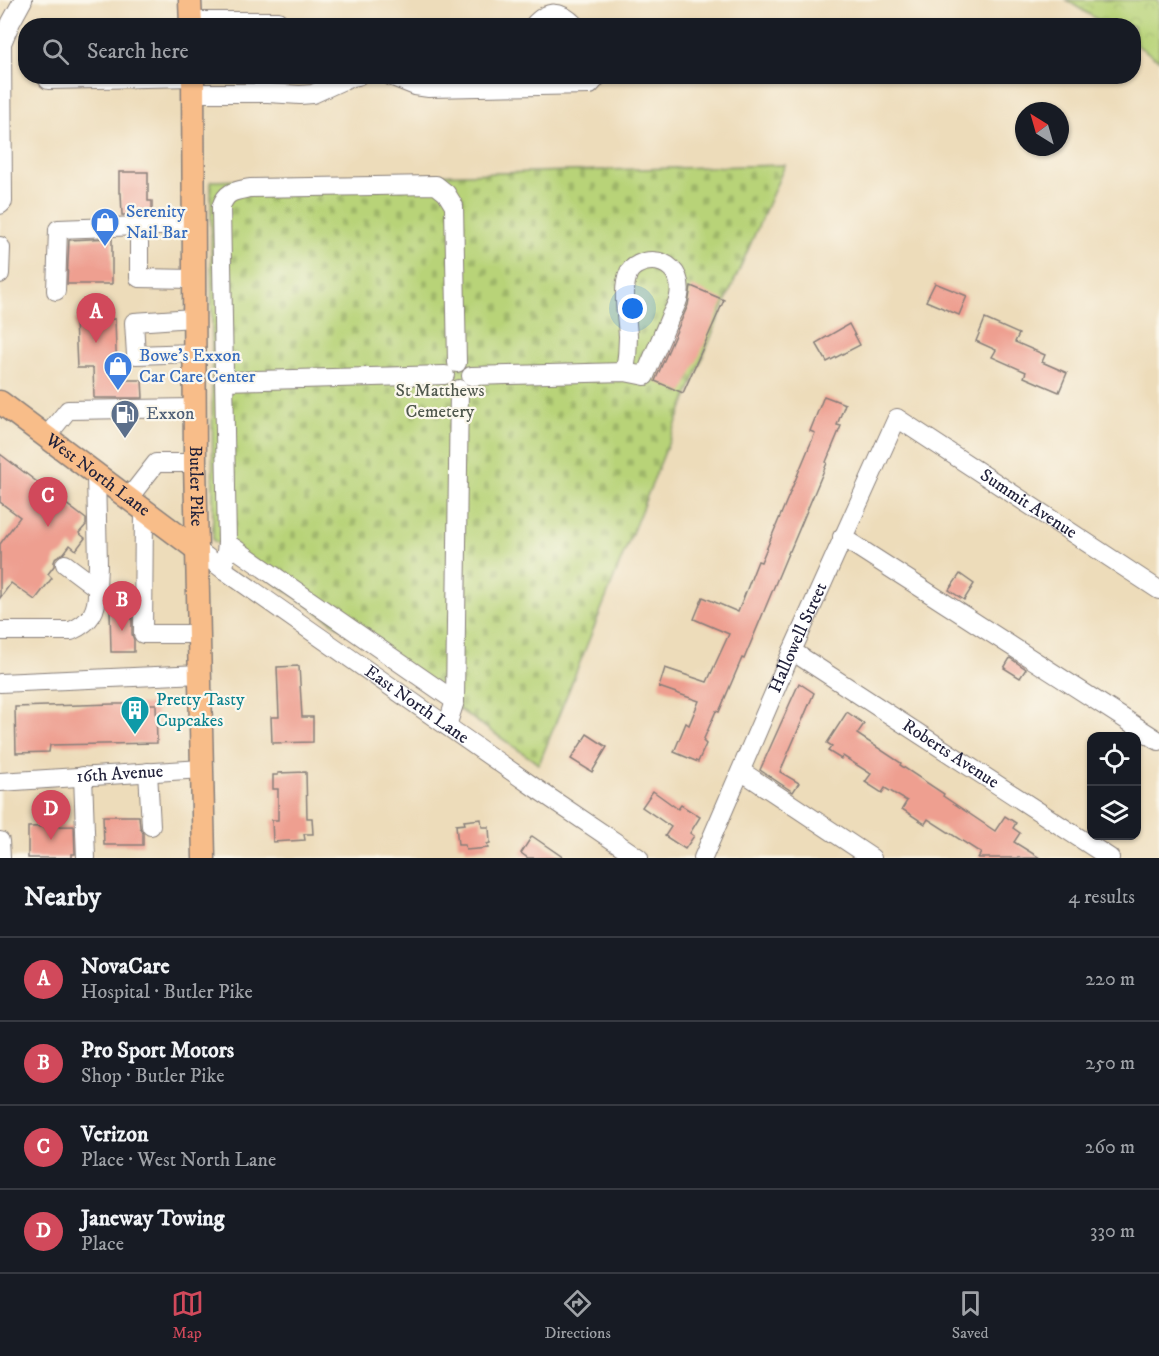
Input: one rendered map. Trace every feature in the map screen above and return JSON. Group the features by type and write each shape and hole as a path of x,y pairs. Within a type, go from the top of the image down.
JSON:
{"main road":[{"name":"Butler Pike","path":"193,84 196,549 204,858"},
{"name":"West North Lane","path":"0,402 196,549"}],"street":[{"path":"0,205 3,202 2,43 5,21 23,0"},
{"path":"540,18 554,13 569,18"},
{"path":"191,15 234,18"},
{"path":"207,84 300,95 313,94 335,84"},
{"path":"410,84 429,88 466,84"},
{"path":"555,84 591,84"},
{"path":"224,570 226,543 222,207 224,199 231,192 250,188 436,186 446,194 454,206 451,369"},
{"path":"139,226 138,278 193,279"},
{"path":"56,291 58,229 193,226"},
{"path":"0,246 0,274"},
{"path":"465,382 624,372 645,376 679,297 679,281 672,268 663,263 653,260 638,264 630,270 625,294 628,338 624,372"},
{"path":"194,318 135,322 136,355 194,353"},
{"path":"224,381 451,369 463,364 470,369 465,382 455,701 447,726"},
{"path":"46,437 68,410 194,408"},
{"name":"Hallowell Street","path":"703,858 842,537 897,418"},
{"name":"Summit Avenue","path":"897,418 1159,590"},
{"path":"195,463 156,464 136,505 143,634 198,634"},
{"path":"0,631 71,631 89,619 95,610 98,599 96,475"},
{"path":"842,537 1159,741"},
{"path":"226,543 455,701"},
{"name":"East North Lane","path":"196,549 639,858"},
{"path":"64,564 97,588"},
{"name":"Roberts Avenue","path":"792,651 1110,858"},
{"path":"0,683 200,674"},
{"name":"16th Avenue","path":"0,782 202,769"},
{"path":"741,771 872,858"},
{"path":"148,772 151,826"},
{"path":"83,776 86,858"},
{"path":"0,841 1,858"}],"green space":[{"path":"1066,0 1159,0 1159,60 1141,48 1141,18 1095,18"},
{"name":"St Matthews Cemetery","path":"785,165 726,300 539,764 213,540 211,181"}],"building":[{"path":"119,172 148,172 148,201 152,201 152,215 122,215"},
{"path":"112,238 112,284 67,284 69,240"},
{"path":"935,283 967,296 959,315 926,301"},
{"path":"691,286 724,300 683,393 655,381 688,305"},
{"path":"115,319 117,380 142,380 143,398 94,398 93,368 77,368 75,320"},
{"path":"985,319 1019,334 1015,342 1045,355 1042,362 1067,373 1059,392 1024,377 1026,372 992,357 996,350 976,341"},
{"path":"849,324 860,345 827,362 816,343"},
{"path":"824,396 845,404 837,425 841,426 744,659 742,658 719,712 716,711 703,741 706,744 698,762 674,752 686,723 689,725 699,701 659,687 665,668 707,682 729,634 694,619 703,597 738,612 815,433 810,431"},
{"path":"0,454 86,519 86,525 79,533 85,538 76,550 70,545 64,553 56,557 54,566 48,574 52,578 35,600 11,583 0,598 0,544 20,517 0,502"},
{"path":"960,574 974,584 964,600 949,590"},
{"path":"132,609 134,652 111,652 110,610"},
{"path":"1010,658 1026,669 1020,678 1004,668"},
{"path":"299,666 302,717 313,717 313,742 272,743 271,717 279,717 277,667"},
{"path":"799,683 814,693 780,772 799,783 793,792 760,770"},
{"path":"156,704 157,743 50,745 49,752 16,753 15,707"},
{"path":"847,712 864,724 857,734 995,831 1005,816 1016,823 1013,828 1020,833 1014,842 1040,858 978,858 981,853 928,819 925,824 902,809 907,801 885,788 882,793 865,782 871,774 843,756 841,759 828,751 832,746 827,743"},
{"path":"587,734 607,747 592,772 571,759"},
{"path":"306,772 307,818 312,818 313,834 304,834 305,840 273,842 272,820 278,820 278,789 273,789 273,775"},
{"path":"653,791 678,809 681,805 700,817 690,833 694,836 685,849 665,836 671,827 642,807"},
{"path":"103,816 139,816 143,845 104,845"},
{"path":"481,819 482,827 489,827 488,848 466,850 465,845 458,845 456,825 465,824 464,821"},
{"path":"74,826 75,854 72,854 72,858 28,858 28,827"},
{"path":"532,836 564,858 528,858 521,853"}],"place":[{"name":"Serenity Nail Bar","path":"105,248"},
{"name":"NovaCare","path":"96,343"},
{"name":"Bowe's Exxon Car Care Center","path":"118,392"},
{"name":"Exxon","path":"125,440"},
{"name":"Verizon","path":"48,527"},
{"name":"Pro Sport Motors","path":"122,631"},
{"name":"Pretty Tasty Cupcakes","path":"135,736"},
{"name":"Janeway Towing","path":"51,840"}]}
